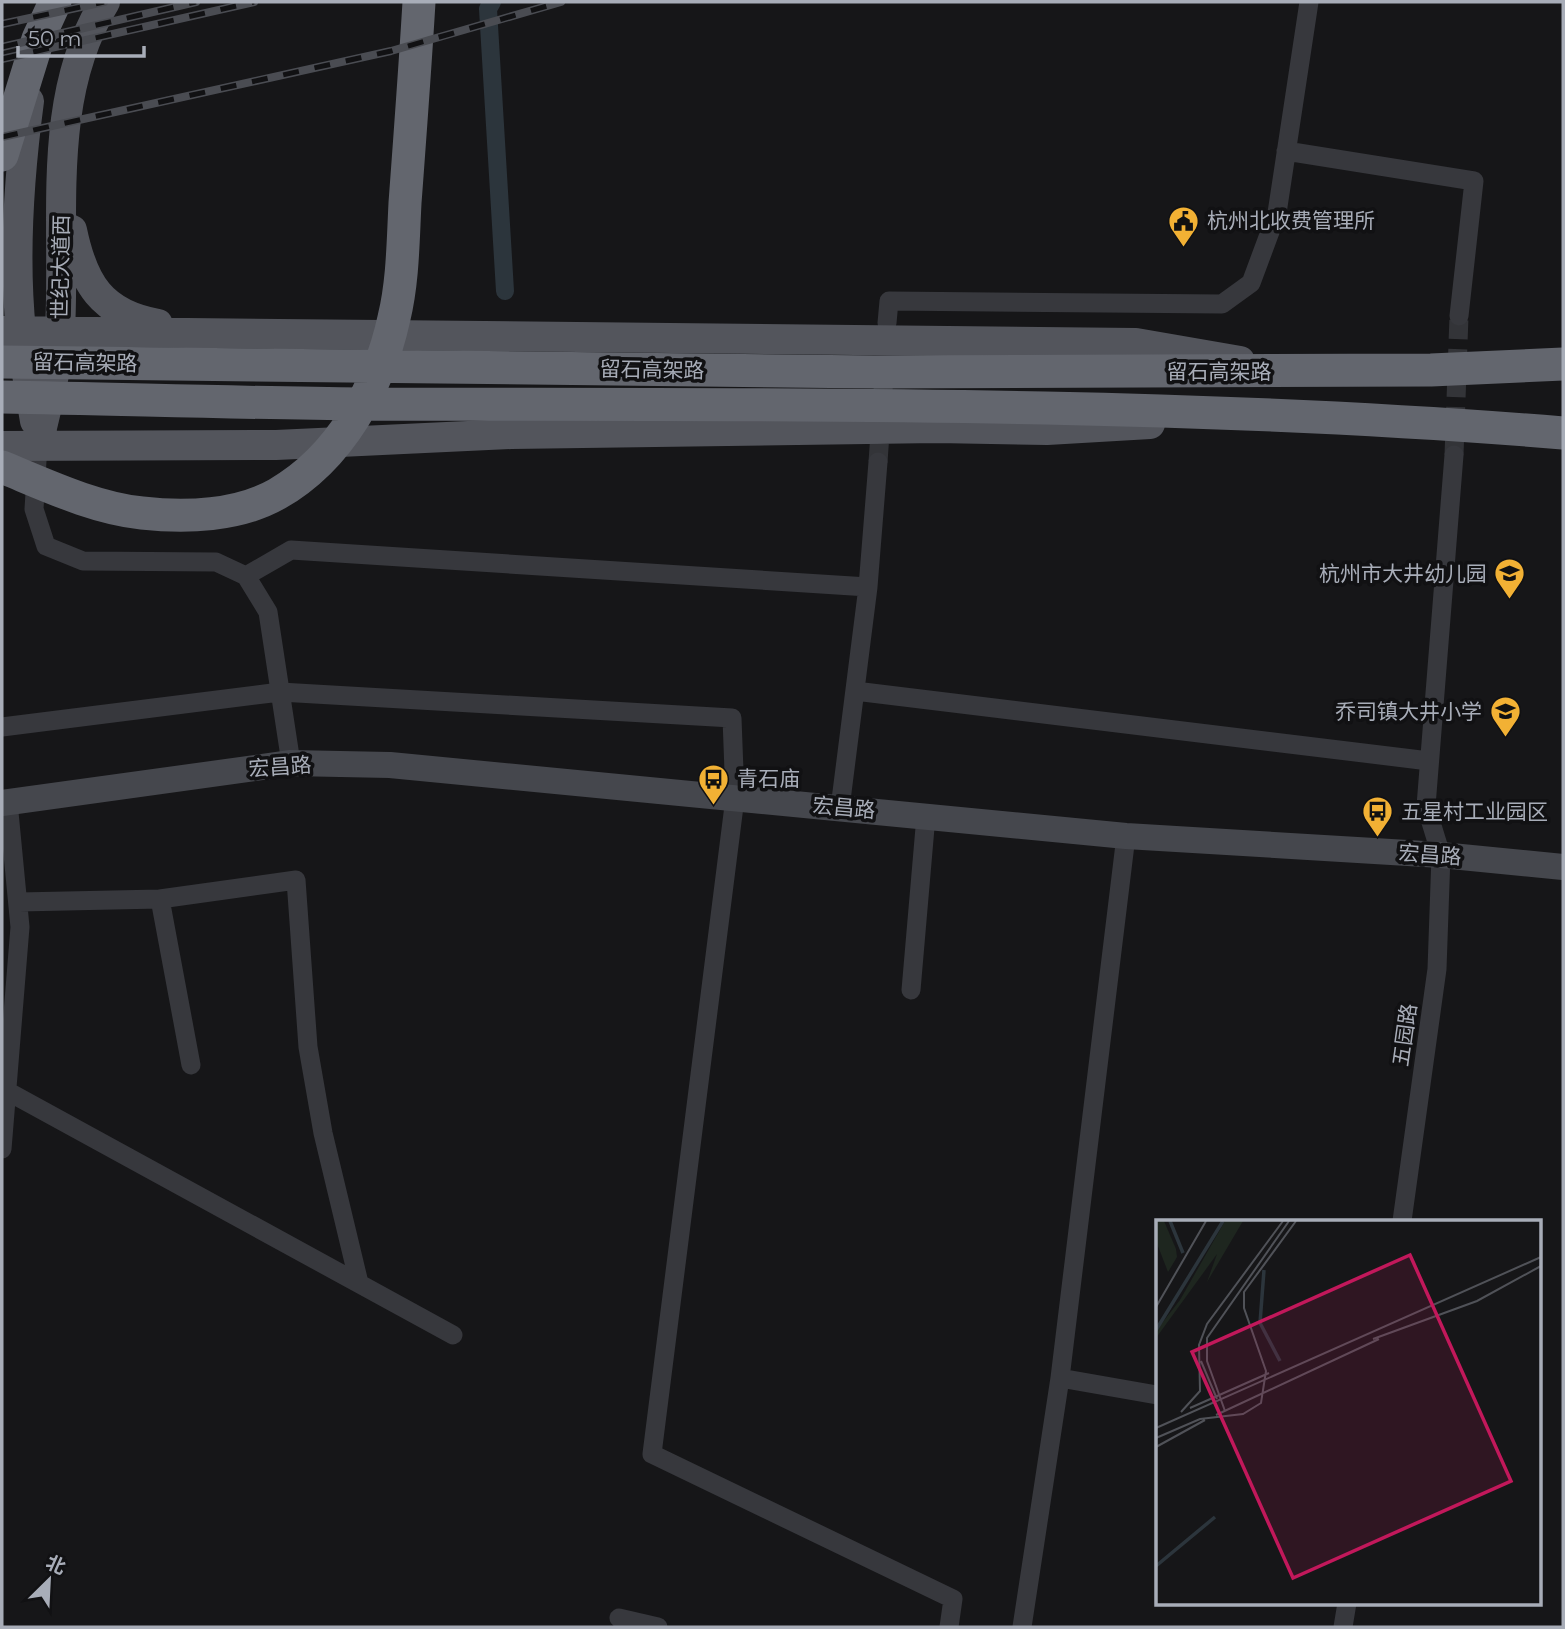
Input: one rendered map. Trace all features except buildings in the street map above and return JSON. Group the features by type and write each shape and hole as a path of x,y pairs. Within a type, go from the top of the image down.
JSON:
{"highway":[{"path":"2,155 38,39 55,2"},
{"path":"14,450 93,502 140,513 172,515 219,512 250,505 278,494 326,454 354,419 372,388 395,317 401,267 419,2"},
{"name":"留石高架路","path":"2,362 560,369 1303,372 1563,364"},
{"name":"留石高架路","path":"2,397 359,404 877,405 1300,415 1563,433"}],"main road":[{"path":"105,2 94,20 69,96 62,182 79,267 90,286 112,308 143,322 210,334"},
{"name":"世纪大道西","path":"14,450 11,331 19,174 38,39"},
{"name":"世纪大道西","path":"14,450 60,332 62,182"},
{"path":"11,331 1136,343 1303,372"},
{"path":"14,450 275,445 651,430 1047,430 1300,415"}],"street":[{"path":"887,323 889,301 1222,304 1251,283 1277,213 1309,2"},
{"path":"1286,151 1474,181 1459,316"},
{"path":"14,450 46,546 83,561 216,562 246,576 268,612 291,764"},
{"name":"五园路","path":"1402,1220 1437,969 1441,855 1426,806 1454,456"},
{"path":"840,808 868,587 878,462"},
{"path":"246,576 291,550 868,587"},
{"path":"855,691 1429,761"},
{"path":"2,727 280,692 732,718 735,798 652,1454 953,1599 948,1627"},
{"name":"宏昌路","path":"5,802 291,764 390,765 1126,836 1441,855 1563,867"},
{"path":"2,1149 20,927 5,802"},
{"path":"911,990 926,816"},
{"path":"1022,1627 1060,1378 1126,836"},
{"path":"19,902 160,899 296,880 308,1047 323,1133 359,1283"},
{"path":"160,899 191,1065"},
{"path":"7,1091 453,1335"},
{"path":"1060,1378 1156,1395"},
{"path":"1343,1627 1347,1604"},
{"path":"619,1618 658,1627"}],"waterway":[{"path":"492,2 488,9 505,291"}],"tunnel":[{"path":"1454,455 1459,316"},
{"path":"878,462 885,362"}],"railway":[{"path":"2,24 104,2"},
{"path":"2,47 196,2"},
{"path":"2,59 254,2"},
{"path":"2,137 391,51 561,2"}],"place":[{"name":"杭州北收费管理所","path":"1184,248"},
{"name":"杭州市大井幼儿园","path":"1510,601"},
{"name":"乔司镇大井小学","path":"1505,739"},
{"name":"青石庙","path":"714,806"},
{"name":"五星村工业园区","path":"1378,839"}]}
